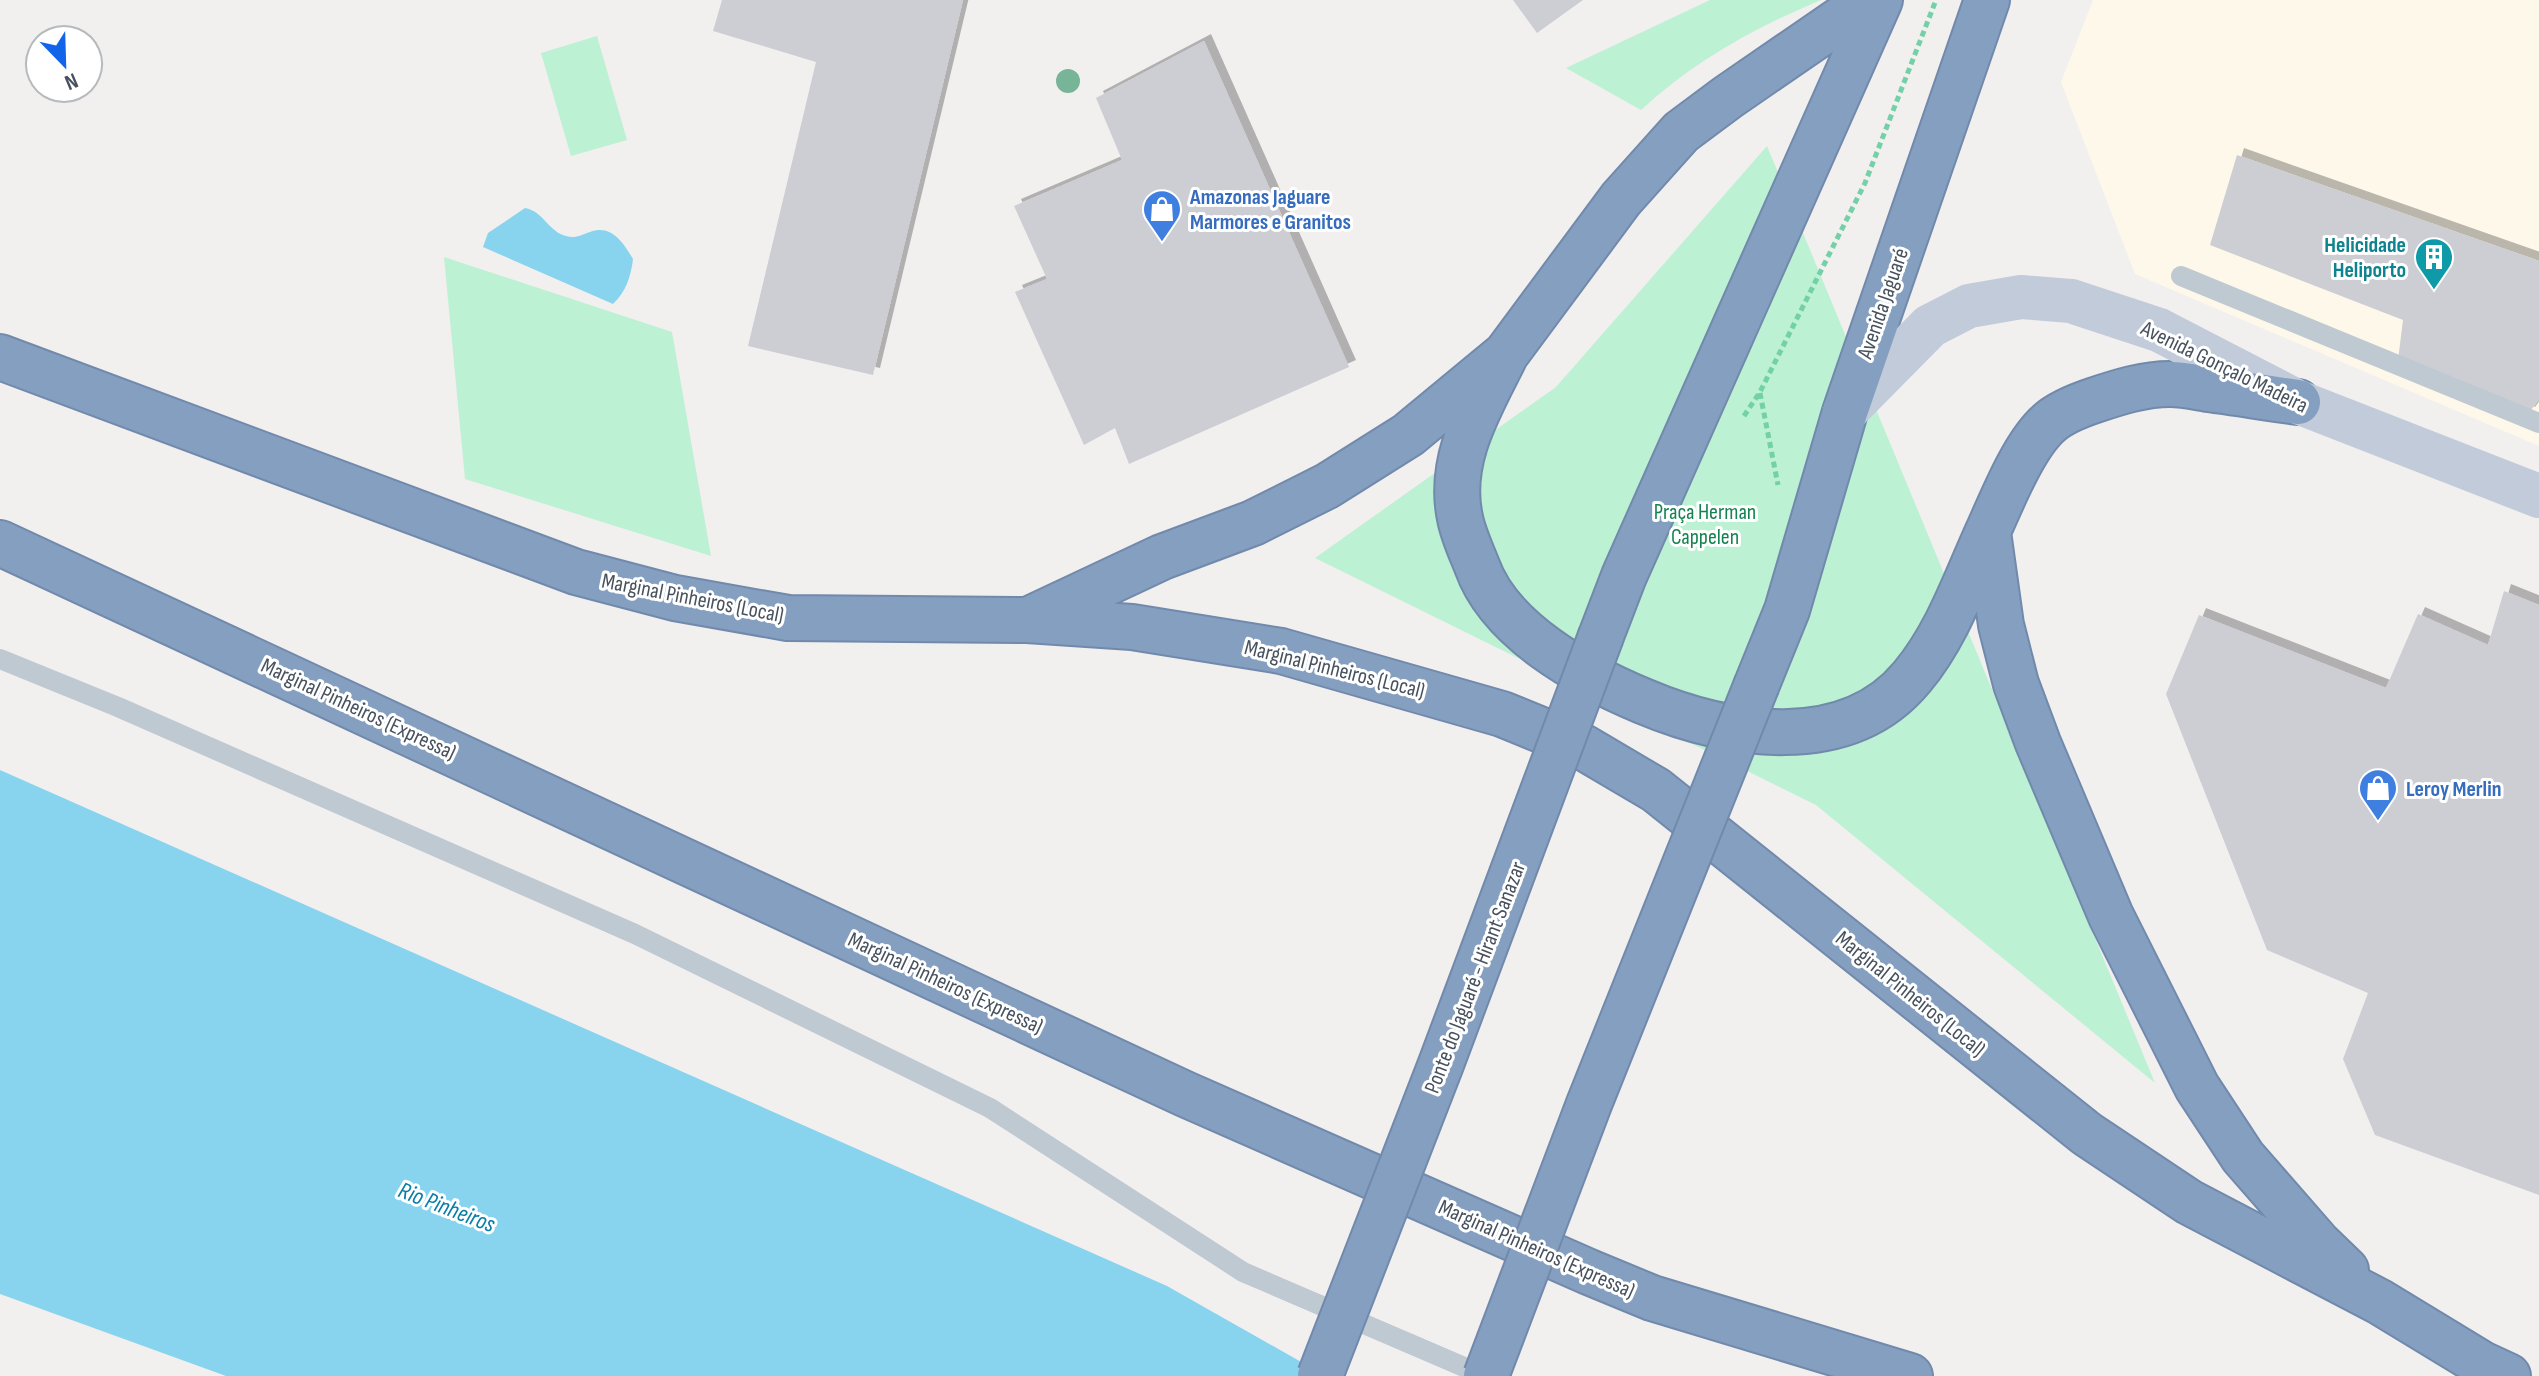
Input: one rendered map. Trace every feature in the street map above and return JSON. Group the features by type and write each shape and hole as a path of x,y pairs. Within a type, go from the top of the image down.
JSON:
{"highway":[{"path":"1869,0 1681,132 1621,199 1506,354 1468,432 1456,470 1459,517 1481,576 1512,622 1552,653 1626,694 1677,715 1724,728 1785,732 1827,729 1856,719 1886,701 1911,679 1928,656 1950,617 2019,464 2048,423 2077,406 2126,389 2172,384 2298,402"},
{"name":"Ponte do Jaguaré - Hirant Sanazar","path":"1320,1376 1624,576 1880,0"},
{"name":"Avenida Jaguaré","path":"1485,1376 1589,1104 1787,610 1845,412 1987,0"},
{"path":"1027,620 1162,557 1253,523 1327,486 1408,435 1506,354"},
{"name":"Marginal Pinheiros (Local)","path":"6,357 576,572 675,598 788,618 1027,620 1132,627 1281,651 1473,704 1583,747 1656,790 2087,1134 2189,1202 2380,1302 2482,1364 2508,1376"},
{"path":"1988,532 2001,625 2016,684 2038,743 2111,916 2197,1087 2243,1157 2318,1243 2380,1302"},
{"name":"Marginal Pinheiros (Expressa)","path":"0,543 1185,1094 1575,1265 1652,1298 1910,1376"}],"street":[{"name":"Avenida Gonçalo Madeira","path":"1845,412 1930,326 1969,306 2021,297 2071,301 2159,330 2298,402 2539,496"}],"lane":[{"path":"2181,276 2539,423"},
{"path":"0,659 118,707 635,934 990,1108 1243,1272 1485,1376"}],"path":[{"path":"1743,418 1760,392 1865,183 1936,0"}],"shaded area":[{"path":"2093,0 2539,0 2539,446 2135,274 2061,82"}],"green space":[{"path":"1710,0 1821,0 1726,47 1682,76 1641,110 1566,68"},
{"path":"597,36 627,140 571,156 541,53"},
{"name":"Praça Herman Cappelen","path":"1767,146 2155,1083 1816,805 1315,558 1556,387"},
{"path":"444,257 672,332 711,556 465,479"}],"water":[{"path":"525,208 537,213 560,234 575,237 604,230 621,241 633,259 627,283 613,304 483,247 488,233"},
{"name":"Rio Pinheiros","path":"0,770 1167,1286 1326,1376 226,1376 0,1294"}],"building":[{"path":"722,0 963,0 873,375 748,346 816,62 713,31"},
{"path":"1513,0 1583,0 1537,33"},
{"name":"Amazonas Jaguare Marmores e Granitos","path":"1204,41 1349,367 1129,464 1115,428 1084,445 1015,292 1047,279 1014,206 1122,160 1096,98"},
{"name":"Helicidade Heliporto","path":"2237,155 2539,261 2539,399 2528,414 2398,360 2403,320 2210,245"},
{"name":"Leroy Merlin","path":"2504,591 2539,605 2539,1195 2375,1135 2343,1059 2368,993 2267,950 2166,694 2199,615 2386,688 2418,614 2488,645"}],"place":[{"name":"Amazonas Jaguare Marmores e Granitos","path":"1162,243"},
{"name":"Helicidade Heliporto","path":"2434,291"},
{"name":"Leroy Merlin","path":"2378,822"}]}
